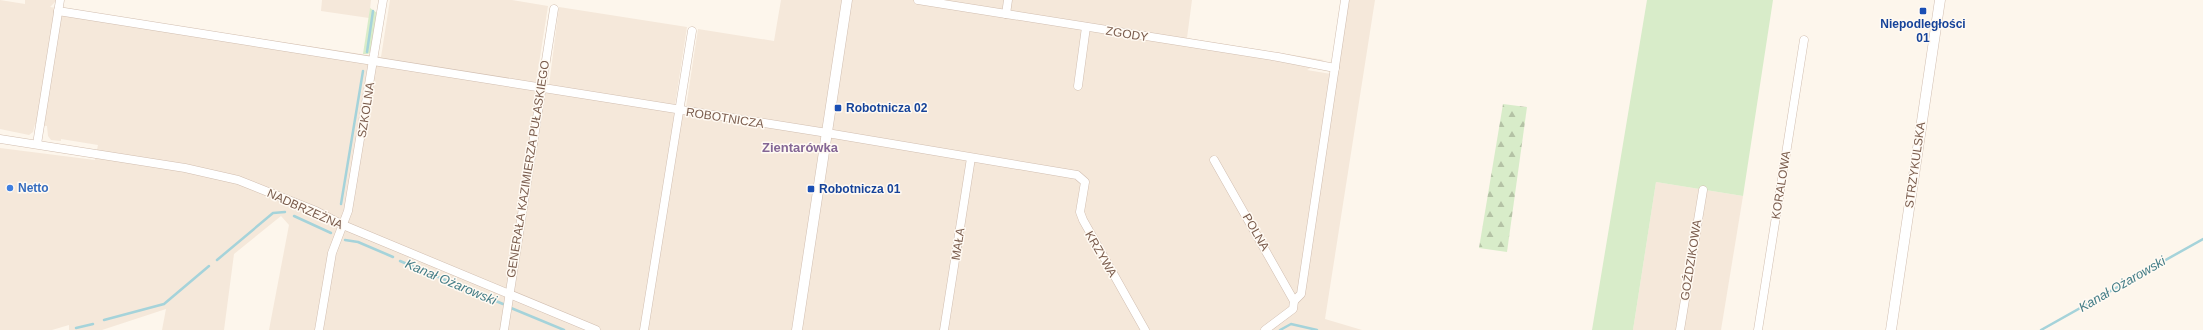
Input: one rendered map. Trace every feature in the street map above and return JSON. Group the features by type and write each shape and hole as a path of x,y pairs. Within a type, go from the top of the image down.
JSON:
{"street":[{"path":"37,144 60,0"},
{"name":"SZKOLNA","path":"319,330 332,253 343,226 374,61 383,0"},
{"path":"797,330 847,0"},
{"name":"ZGODY","path":"918,0 1278,57 1335,68"},
{"path":"1006,14 1008,0"},
{"path":"1265,330 1294,304 1301,294 1345,0"},
{"name":"STRZYKULSKA","path":"1891,330 1940,0"},
{"name":"GENERAŁA KAZIMIERZA PUŁASKIEGO","path":"504,330 508,294 554,9"},
{"name":"ROBOTNICZA","path":"58,12 827,133 1077,175"},
{"path":"1078,86 1086,27"},
{"path":"644,330 681,111 692,31"},
{"name":"KORALOWA","path":"1758,330 1804,40"},
{"name":"NADBRZEŻNA","path":"0,139 185,168 238,180 316,211 343,226 596,330"},
{"name":"MAŁA","path":"944,330 971,158"},
{"name":"POLNA","path":"1214,160 1294,304"},
{"name":"KRZYWA","path":"1077,175 1085,182 1080,212 1083,220 1145,330"},
{"name":"GOŹDZIKOWA","path":"1680,330 1703,190"}],"shaded area":[{"path":"0,0 25,4 25,0 57,0 50,7 381,57 390,0 512,0 548,6 536,83 549,85 559,7 687,27 675,105 686,107 698,29 774,41 781,0 1192,0 1187,38 1324,60 1307,70 1337,75 1349,0 1375,0 1325,319 1362,330 269,330 289,225 281,216 234,254 224,330 162,330 166,309 102,330 69,330 69,325 52,330 0,330 0,148 95,160 98,145 61,139 61,141 51,140 48,136 47,126 35,124 33,132 29,135 0,129"},
{"path":"322,0 371,0 369,18 321,11"},
{"path":"1656,182 1743,196 1721,330 1633,330"}],"green space":[{"path":"1647,0 1773,0 1743,196 1656,182 1633,330 1592,330"},
{"path":"370,8 377,13 372,51 368,54 363,54"},
{"path":"1503,104 1527,107 1507,252 1479,248"}],"waterway":[{"path":"367,52 373,11"},
{"path":"341,204 363,71"},
{"name":"Kanał Ożarowski","path":"217,260 273,213 285,212"},
{"name":"Kanał Ożarowski","path":"294,216 331,233"},
{"name":"Kanał Ożarowski","path":"2041,330 2203,239"},
{"name":"Kanał Ożarowski","path":"345,240 358,242 393,257"},
{"name":"Kanał Ożarowski","path":"400,261 503,304"},
{"name":"Kanał Ożarowski","path":"104,320 164,304 209,266"},
{"name":"Kanał Ożarowski","path":"511,308 564,330"},
{"name":"Kanał Ożarowski","path":"76,328 93,324"},
{"name":"Kanał Ożarowski","path":"1280,330 1291,324 1317,330"}],"place":[{"name":"Niepodległości 01","path":"1923,11"},
{"name":"Robotnicza 02","path":"838,108"},
{"name":"Netto","path":"10,188"},
{"name":"Robotnicza 01","path":"811,189"}],"district":[{"name":"Zientarówka","path":"800,147"}]}
